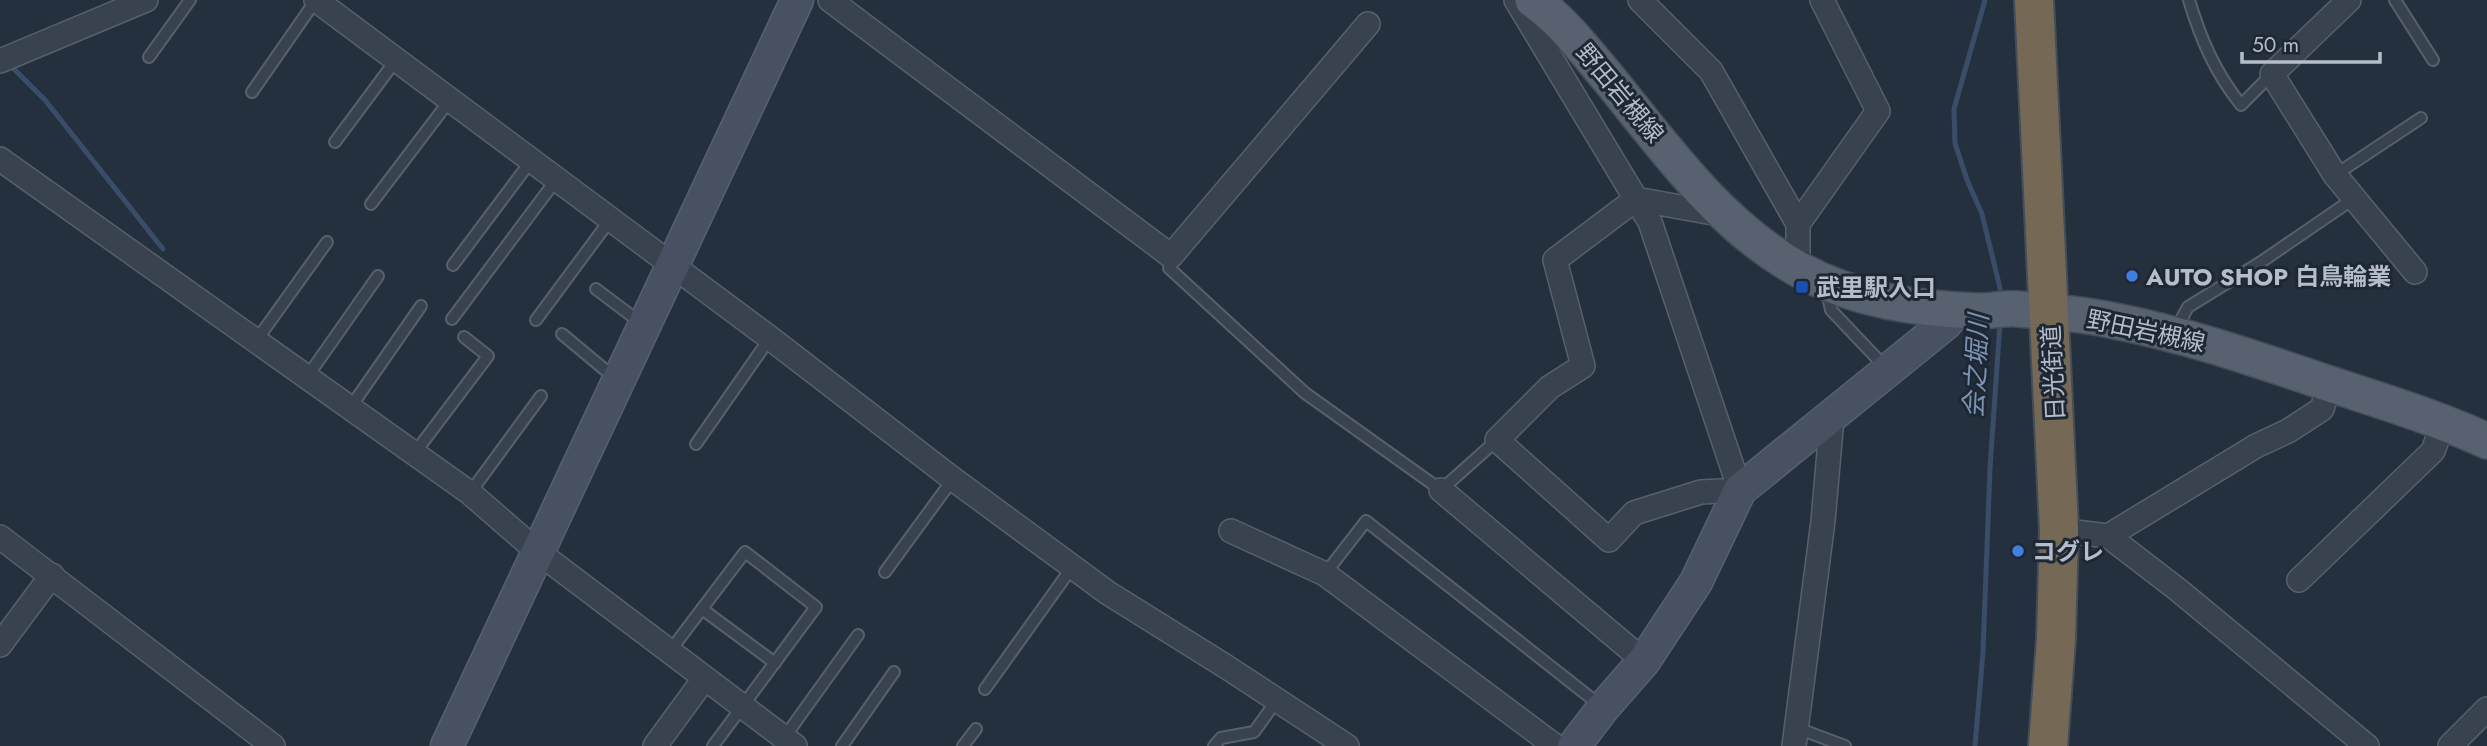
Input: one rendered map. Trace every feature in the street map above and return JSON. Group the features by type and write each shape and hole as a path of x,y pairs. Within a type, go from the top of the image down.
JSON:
{"highway":[{"name":"日光街道","path":"2034,0 2059,530 2048,746"}],"main road":[{"name":"野田岩槻線","path":"1533,0 1570,32 1707,197 1754,239 1811,275 1842,290 1875,300 1916,307 2049,313 2109,320 2178,336 2444,421 2487,441"}],"street":[{"path":"0,61 146,0"},
{"path":"316,0 770,338 953,480 1108,593 1347,746"},
{"path":"447,746 796,0"},
{"path":"830,0 1171,256 1368,24"},
{"path":"1516,0 1650,222 1740,490"},
{"path":"1640,0 1711,71 1798,224 1811,275"},
{"path":"1798,224 1878,111 1822,0"},
{"path":"2349,0 2272,74 2334,175 2415,272"},
{"path":"0,159 470,494 538,552 790,742"},
{"path":"1728,216 1636,199 1555,260 1583,366 1550,387 1497,440 1609,540 1634,513 1701,492 1740,490"},
{"path":"1574,746 1644,661 1696,582 1740,490 1945,324 1984,310"},
{"path":"2108,536 2256,446 2288,431 2322,410 2330,384"},
{"path":"1796,737 1823,521 1832,418"},
{"path":"2299,580 2433,451 2444,421"},
{"path":"1441,490 1644,661"},
{"path":"2059,530 2108,536 2178,589 2367,746"},
{"path":"1231,531 1325,574 1555,746"},
{"path":"0,537 273,746"},
{"path":"0,645 52,575"},
{"path":"655,746 704,679"},
{"path":"2450,746 2487,709"}],"lane":[{"path":"149,57 190,0"},
{"path":"252,92 316,0"},
{"path":"2189,0 2200,37 2225,84 2241,105 2272,74"},
{"path":"2395,0 2433,60"},
{"path":"335,142 396,60"},
{"path":"371,204 450,100"},
{"path":"2334,175 2421,118"},
{"path":"453,265 531,161"},
{"path":"452,319 556,180"},
{"path":"2178,336 2188,307 2353,200"},
{"path":"536,320 610,220"},
{"path":"256,341 327,242"},
{"path":"1171,256 1169,268 1305,393 1441,490 1497,440"},
{"path":"1811,275 1831,310 1889,371"},
{"path":"307,377 378,276"},
{"path":"596,289 644,325"},
{"path":"350,408 421,306"},
{"path":"562,334 618,381"},
{"path":"414,454 488,356 464,337"},
{"path":"696,443 770,338"},
{"path":"470,494 541,396"},
{"path":"885,572 953,480"},
{"path":"1325,574 1366,521 1603,708"},
{"path":"670,651 745,552 816,607 713,746"},
{"path":"985,690 1073,566"},
{"path":"702,609 775,663"},
{"path":"790,742 859,635"},
{"path":"842,746 894,672"},
{"path":"1214,746 1221,738 1254,732 1277,700"},
{"path":"963,746 976,729"},
{"path":"1796,737 1845,746"}],"waterway":[{"name":"会之堀川","path":"1985,0 1954,109 1955,143 1982,214 2000,288 2000,299"},
{"path":"13,68 45,100 163,249"},
{"name":"会之堀川","path":"1975,746 1983,652 1990,468 2000,323"}],"place":[{"name":"AUTO SHOP 白鳥輪業","path":"2132,276"},
{"name":"武里駅入口","path":"1802,287"},
{"name":"コグレ","path":"2018,551"}]}
